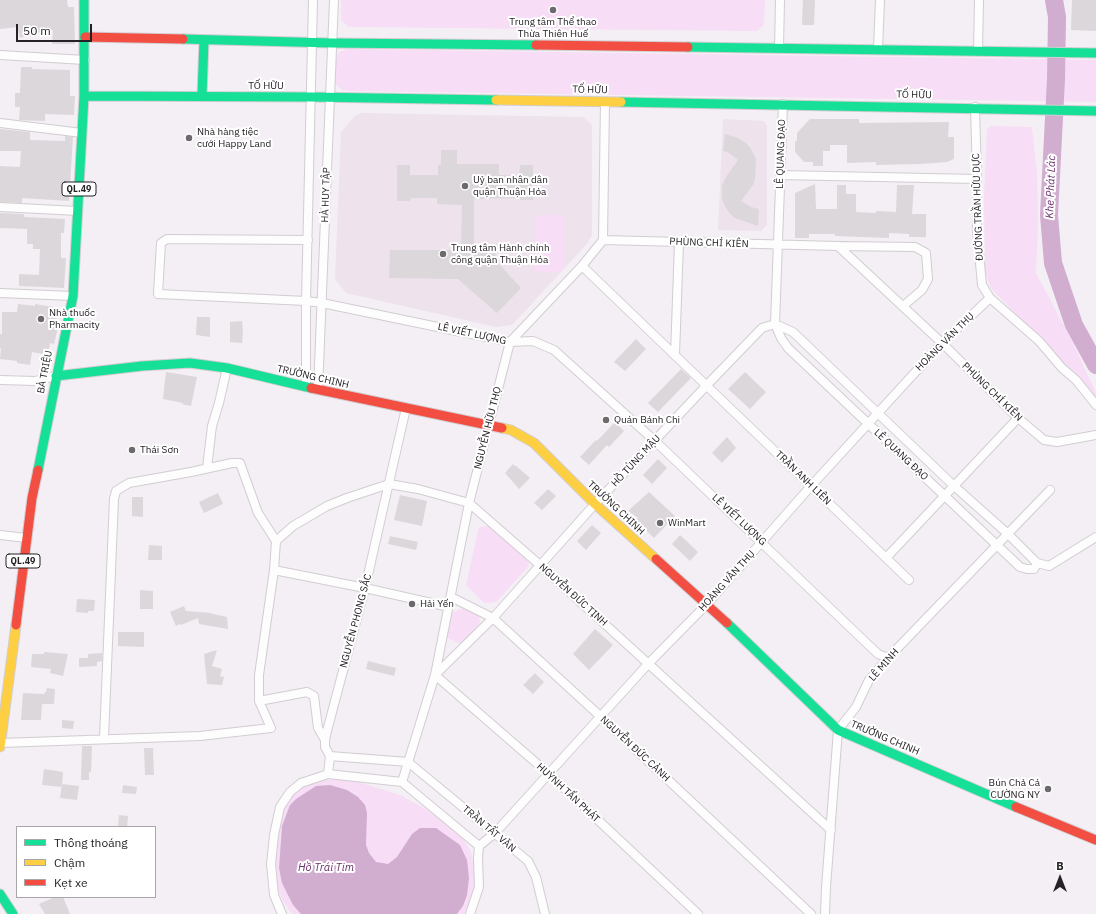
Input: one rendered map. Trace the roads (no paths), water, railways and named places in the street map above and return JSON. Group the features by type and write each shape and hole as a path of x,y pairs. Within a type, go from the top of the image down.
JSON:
{"main road":[{"name":"BÀ TRIỆU","path":"0,745 32,498 72,296 84,96 84,0"},
{"path":"85,37 332,43 1096,53"},
{"path":"202,96 204,40"},
{"name":"TỐ HỮU","path":"84,96 311,97 975,107 1096,111"},
{"name":"TRƯỜNG CHINH","path":"56,376 142,366 190,363 227,368 318,390 511,430 534,443 595,504 707,604 838,730 1048,821 1096,840"},
{"path":"0,894 13,914"}],"street":[{"name":"HÀ HUY TẬP","path":"306,387 306,300 313,0"},
{"name":"HÀ HUY TẬP","path":"318,390 334,0"},
{"path":"779,48 780,0"},
{"path":"878,49 880,0"},
{"path":"978,51 979,0"},
{"path":"0,55 85,60"},
{"path":"603,240 604,102"},
{"name":"LÊ QUANG ĐẠO","path":"783,104 775,324 781,338 788,348 1020,567 1034,569 1038,563"},
{"name":"ĐƯỜNG TRẦN HỮU DỰC","path":"975,107 977,231 982,286 990,298 1039,341 1062,368 1076,380 1096,405"},
{"path":"0,123 82,133"},
{"path":"780,175 977,179"},
{"path":"0,207 78,211"},
{"name":"LÊ VIẾT LƯỢNG","path":"308,240 167,239 161,243 158,294 306,300 510,342 533,341 554,350 762,542 878,654 888,658"},
{"name":"PHÙNG CHÍ KIÊN","path":"603,240 838,246 915,246 926,253 928,279 922,290 903,306"},
{"name":"NGUYỄN HỮU THỌ","path":"402,782 435,675 469,503 510,342 582,266 603,240"},
{"path":"675,355 679,242"},
{"name":"PHÙNG CHÍ KIÊN","path":"838,246 942,343 1018,418 1044,440 1057,442 1096,435"},
{"name":"TRẦN ANH LIÊN","path":"582,266 909,580"},
{"path":"0,293 72,296"},
{"name":"HOÀNG VĂN THỤ","path":"479,846 495,833 648,664 707,604 811,486 942,343 990,298"},
{"name":"LÊ QUANG ĐẠO","path":"775,324 793,332 878,414 1038,563 1049,566 1096,537"},
{"name":"HỒ TÙNG MẬU","path":"435,675 493,618 595,504 762,328 775,324"},
{"path":"206,468 212,426 219,404 227,368"},
{"path":"0,380 36,381 56,376"},
{"name":"NGUYỄN PHONG SẮC","path":"325,740 365,588 406,408"},
{"path":"886,558 1018,418"},
{"path":"0,745 104,738 200,736 271,728 259,701 259,675 274,570 276,541 258,513 240,463 232,463 129,482 116,491 113,507 104,738"},
{"name":"NGUYỄN ĐỨC TỊNH","path":"276,541 293,526 327,506 389,484 418,489 469,503 541,566 831,830"},
{"name":"LÊ MINH","path":"838,730 856,706 869,680 888,658 1050,490"},
{"path":"0,535 26,538"},
{"path":"274,570 365,588 449,607"},
{"name":"NGUYỄN ĐỨC CẢNH","path":"451,597 493,618 811,914"},
{"name":"HUỲNH TẤN PHÁT","path":"435,675 549,774 698,914"},
{"path":"259,701 307,692 314,696 318,728 325,740 330,756 328,774"},
{"path":"825,914 838,730"},
{"path":"330,756 408,762"},
{"name":"TRẦN TẤT VĂN","path":"408,762 528,861 536,877 545,914"},
{"path":"282,914 274,895 271,864 274,835 280,808 290,792 301,783 328,774 402,782 479,846 479,887 470,914"}],"water":[{"name":"Hồ Trái Tim","path":"330,785 347,790 358,797 365,805 367,813 366,845 369,853 376,862 388,864 397,857 412,834 420,828 436,828 460,845 467,860 469,878 467,895 463,906 457,914 301,914 293,905 282,883 279,868 282,826 290,805 296,799 316,786"}],"waterway":[{"name":"Khe Phát Lác","path":"1054,0 1057,17 1056,79 1049,215 1053,263 1074,325 1096,365"}],"place":[{"name":"Trung tâm Thể thao Thừa Thiên Huế","path":"553,10"},
{"name":"Nhà hàng tiệc cưới Happy Land","path":"189,138"},
{"name":"Uỷ ban nhân dân quận Thuận Hóa","path":"465,186"},
{"name":"Trung tâm Hành chính công quận Thuận Hóa","path":"443,254"},
{"name":"Nhà thuốc Pharmacity","path":"41,319"},
{"name":"Quán Bánh Chi","path":"606,420"},
{"name":"Thái Sơn","path":"132,450"},
{"name":"WinMart","path":"660,523"},
{"name":"Hải Yến","path":"412,604"},
{"name":"Bún Chả Cá CƯỜNG NY","path":"1048,789"}]}
